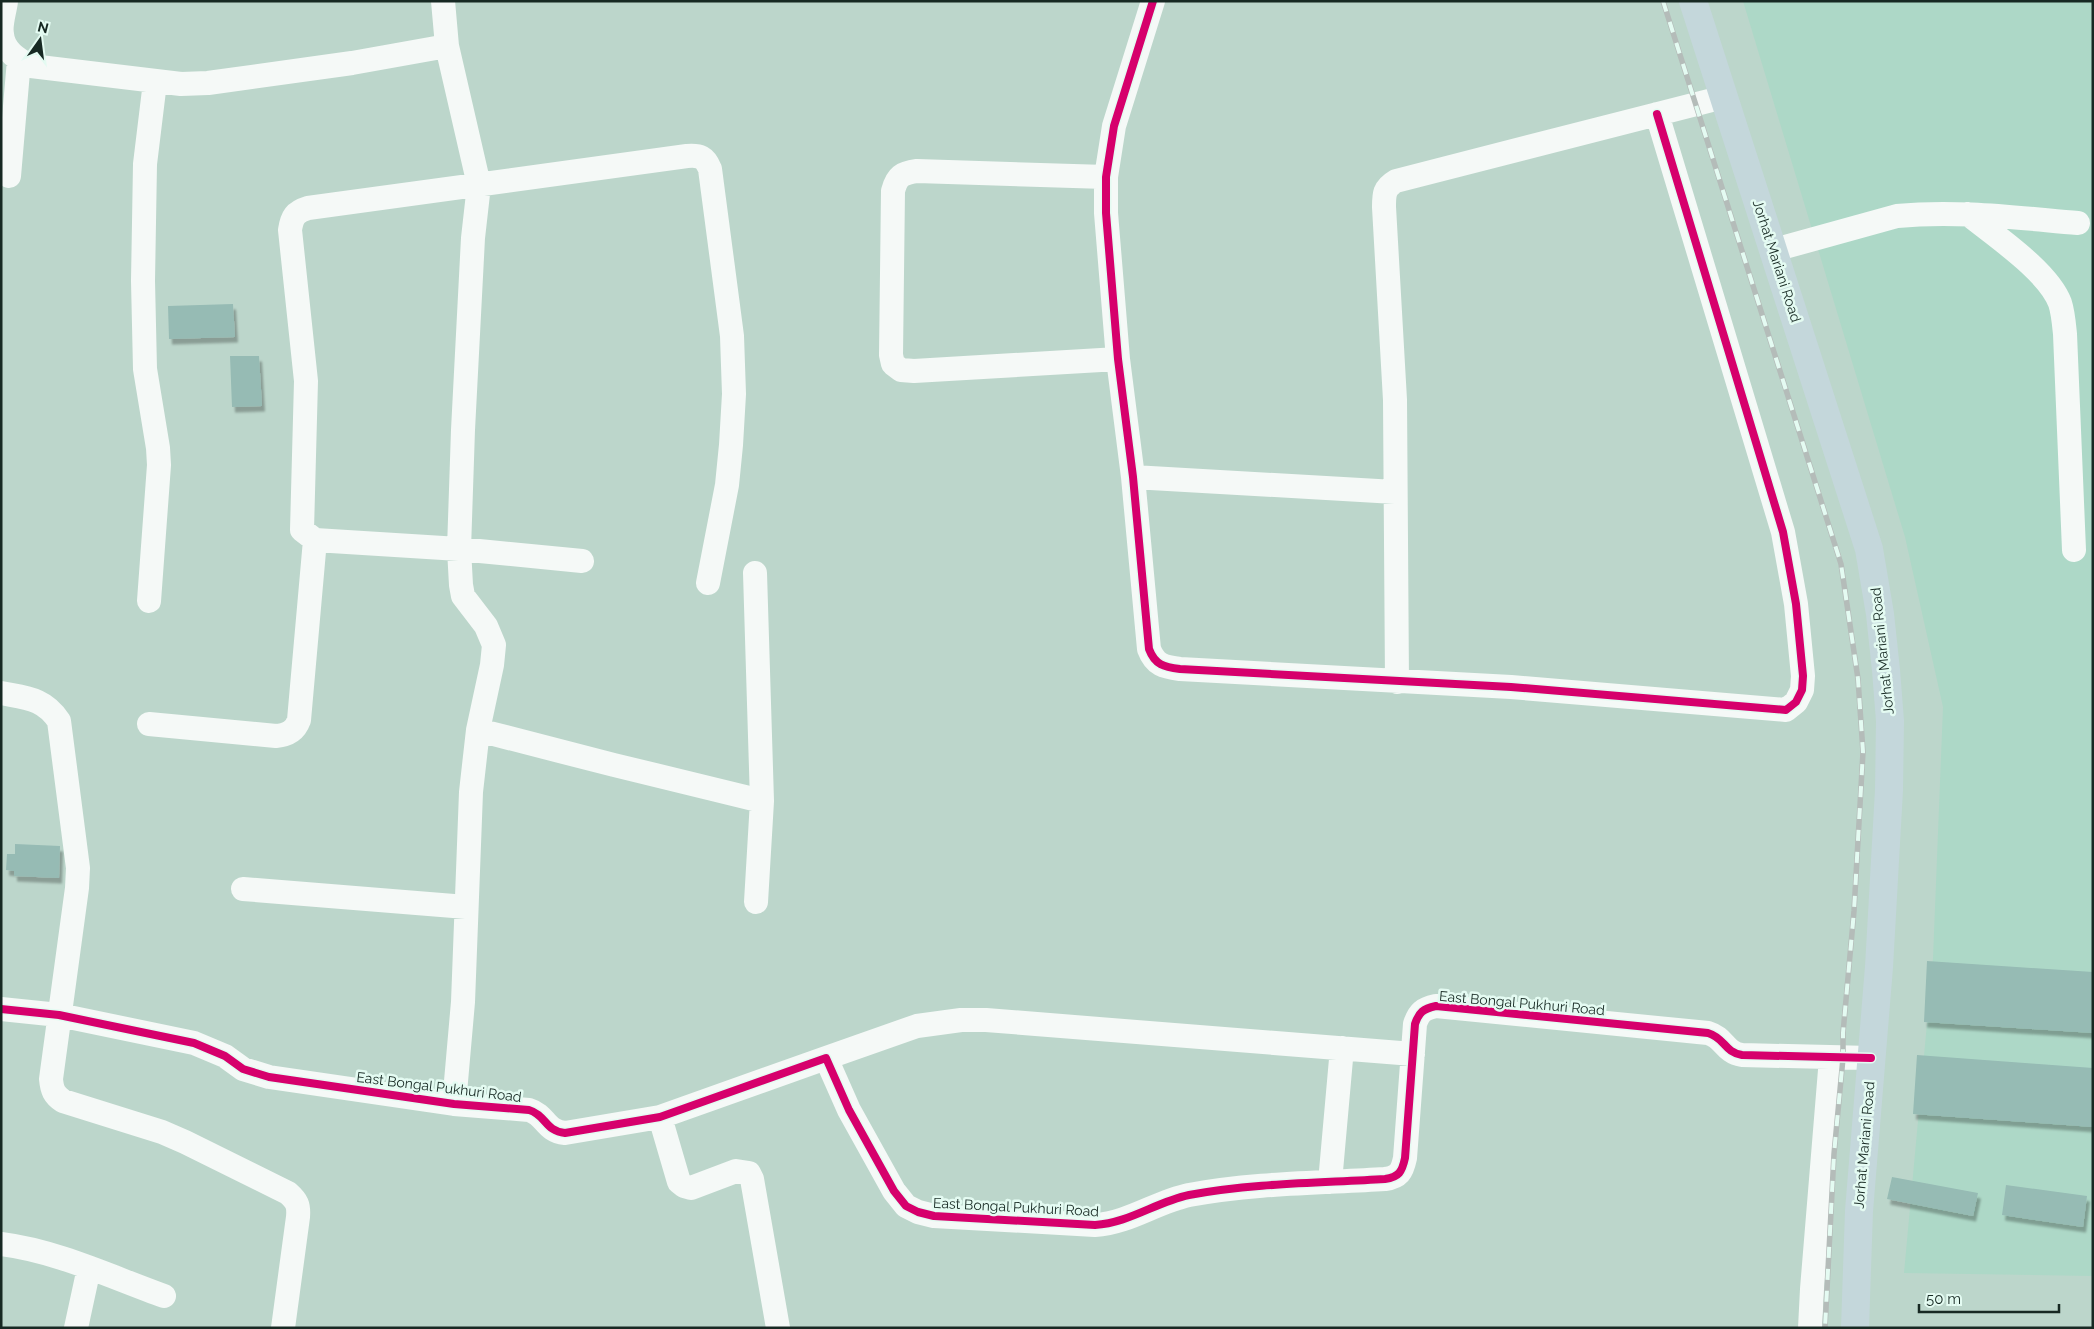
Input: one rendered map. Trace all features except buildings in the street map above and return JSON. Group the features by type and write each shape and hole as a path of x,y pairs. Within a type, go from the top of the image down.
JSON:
{"highway":[{"name":"Jorhat Mariani Road","path":"1693,1 1869,549 1880,614 1890,721 1889,790 1879,967 1859,1211 1855,1328"}],"street":[{"path":"6,1 1,34 10,52 19,60 31,66 155,82 181,84 208,83 352,63 447,46"},
{"path":"443,1 447,46 478,185 473,238 459,549 463,596 486,626 494,645 492,665 478,730 471,792 463,1002 454,1104"},
{"path":"1153,1 1114,126 1106,177 1106,213 1118,359 1133,477 1149,649 1153,660 1163,666 1180,669 1511,687 1786,710 1796,702 1802,690 1796,604 1783,532 1657,114"},
{"path":"9,176 19,60"},
{"path":"149,601 159,465 145,369 143,281 145,164 155,82"},
{"path":"1397,682 1395,400 1384,207 1384,194 1388,186 1396,181 1724,97"},
{"path":"582,561 459,549 315,540 306,535 302,530 301,524 306,381 290,230 292,219 297,212 308,208 687,156 698,155 706,160 710,169 734,363 732,445 727,485 708,583"},
{"path":"1106,177 917,171 903,173 896,180 893,191 891,355 893,364 902,370 914,371 1118,359"},
{"path":"1774,250 1896,216 1968,214 2078,223"},
{"path":"1968,214 2039,272 2053,289 2060,304 2065,334 2074,550"},
{"path":"1133,477 1395,492"},
{"path":"149,724 276,736 287,735 296,727 299,720 315,540"},
{"path":"755,573 762,801 756,902"},
{"path":"1,694 38,701 51,708 59,721 78,868 77,888 51,1079 52,1090 62,1101 162,1132 185,1142 295,1199 299,1206 298,1217 282,1328"},
{"path":"478,730 762,801"},
{"path":"243,889 466,906"},
{"name":"East Bongal Pukhuri Road","path":"1,1009 59,1015 194,1043 225,1056 243,1069 254,1074 454,1104 529,1110 539,1114 553,1130 565,1133 660,1117 826,1058 849,1110 894,1192 906,1206 918,1212 934,1216 1060,1224 1111,1224 1164,1202 1188,1195 1278,1185 1385,1180 1396,1177 1403,1170 1406,1158 1415,1024 1419,1014 1425,1008 1436,1006 1708,1033 1718,1036 1730,1051 1735,1054 1871,1058"},
{"path":"826,1058 917,1026 961,1020 986,1020 1413,1054"},
{"path":"1330,1182 1342,1048"},
{"path":"1810,1328 1831,1058"},
{"path":"660,1117 680,1182 684,1186 691,1188 736,1171 749,1173 752,1179 778,1328"},
{"path":"1,1244 34,1250 164,1296"},
{"path":"76,1328 89,1268"}],"shaded area":[{"path":"1743,1 2093,1 2093,1276 1904,1273 1933,958 1943,707 1905,537"}],"railway":[{"path":"1663,1 1841,564 1858,679 1863,752 1854,911 1834,1154 1825,1328"}],"cycle path":[{"path":"1153,1 1114,126 1106,177 1106,213 1118,359 1133,477 1149,649 1157,662 1169,667 1511,687 1786,710 1796,702 1802,690 1803,676 1796,604 1783,532 1657,114"},
{"path":"1,1009 59,1015 194,1043 225,1056 243,1069 269,1077 454,1104 529,1110 539,1115 553,1129 565,1133 660,1117 826,1058 849,1110 894,1191 906,1206 918,1212 934,1216 1095,1225 1119,1220 1177,1198 1213,1191 1394,1177 1403,1167 1405,1158 1415,1024 1422,1012 1436,1006 1708,1033 1718,1038 1731,1051 1742,1055 1871,1058"}]}
